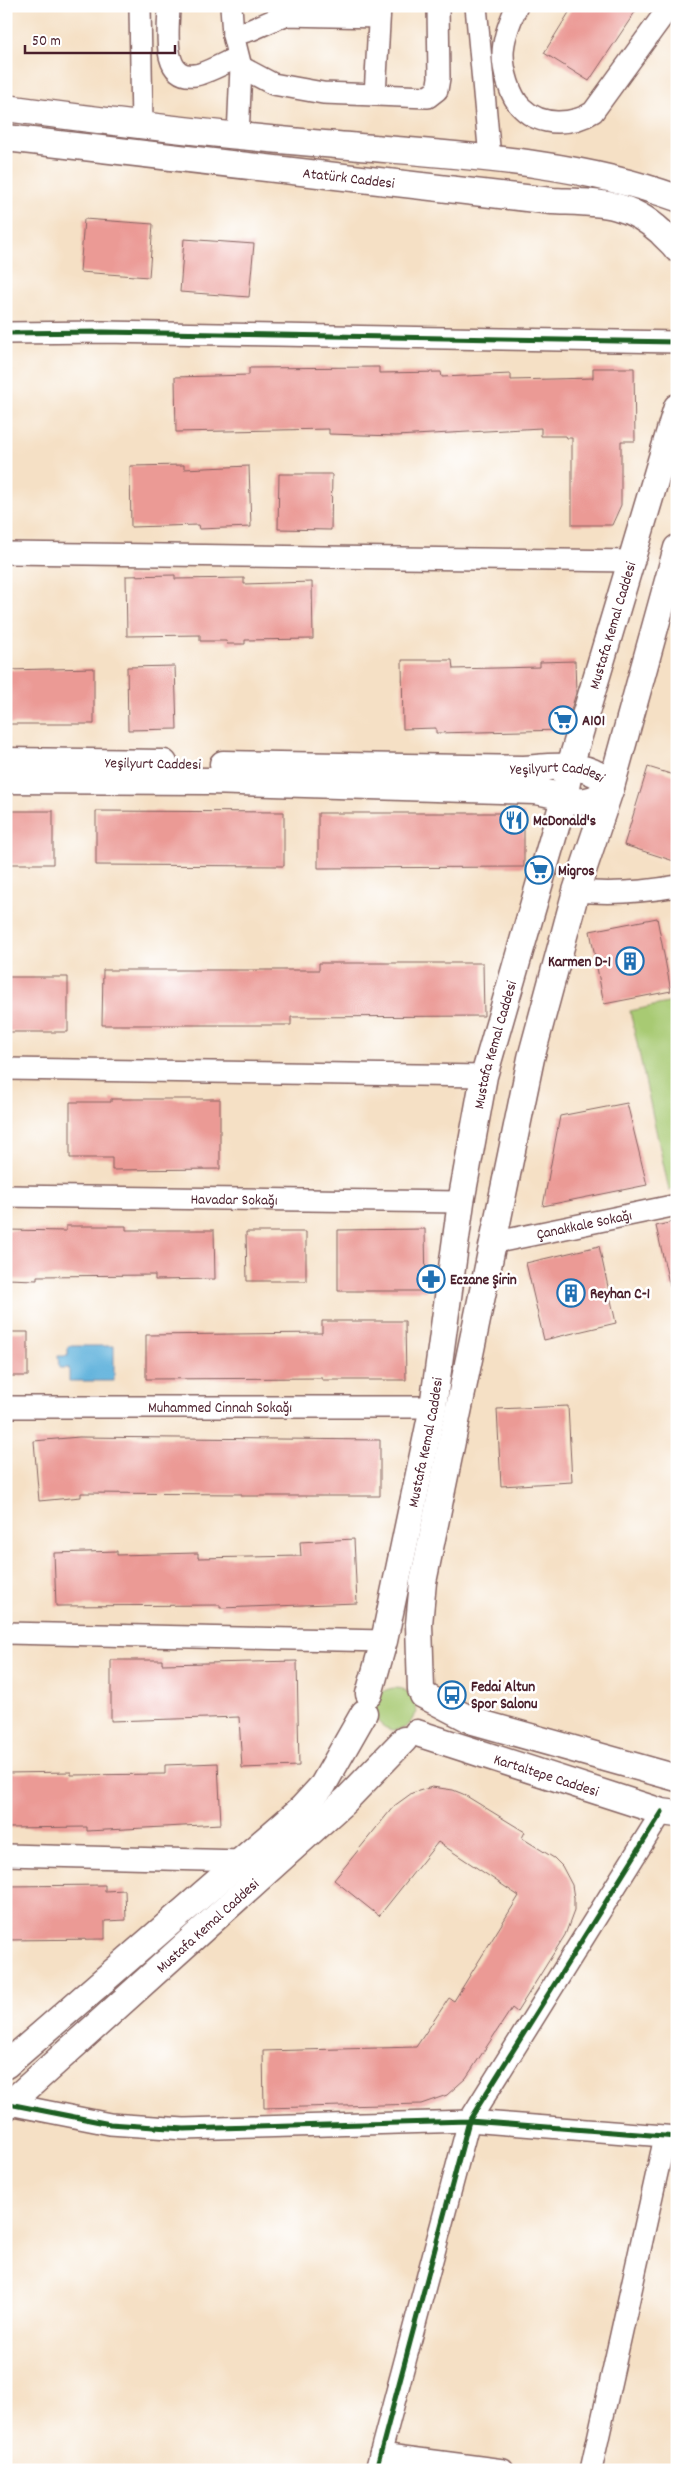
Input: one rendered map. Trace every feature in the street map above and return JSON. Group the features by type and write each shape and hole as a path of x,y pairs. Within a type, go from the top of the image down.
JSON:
{"main road":[{"name":"Atatürk Caddesi","path":"6,108 240,137 490,158 609,178 672,193"},
{"name":"Atatürk Caddesi","path":"6,138 552,201 606,204 633,211 653,225 677,249"},
{"name":"Mustafa Kemal Caddesi","path":"6,2065 244,1861 302,1808 323,1785 367,1704 384,1641 433,1407 461,1202 484,1076 564,799 570,766 581,736 677,407"},
{"name":"Mustafa Kemal Caddesi","path":"422,1693 419,1624 423,1582 531,1058 576,891 611,787 677,548"},
{"name":"Yeşilyurt Caddesi","path":"6,760 524,769 570,766 596,774 606,780 611,787 600,798 588,802 564,799 551,792 535,791 209,782 6,780"},
{"path":"394,1678 413,1683 422,1693 428,1708 427,1717 410,1737 390,1741 380,1738 367,1723 367,1704 375,1686 394,1678"},
{"name":"Kartaltepe Caddesi","path":"422,1693 473,1722 677,1778"},
{"name":"Mustafa Kemal Caddesi","path":"8,2106 346,1800 410,1737"},
{"name":"Kartaltepe Caddesi","path":"410,1737 669,1813"}],"street":[{"path":"140,6 142,126"},
{"path":"168,6 169,60 178,72 195,75 240,62 273,84 323,93 428,97 437,90 439,78 438,6"},
{"path":"231,6 233,35 240,62 238,165"},
{"path":"476,6 490,158"},
{"path":"516,6 507,30 503,55 506,75 512,91 522,109 540,120 561,123 581,120 593,112 670,6"},
{"path":"233,35 251,30 284,15 380,11 375,95"},
{"path":"6,333 103,332 677,342"},
{"path":"6,553 631,561"},
{"path":"576,891 596,893 652,890 677,886"},
{"path":"6,1069 484,1076"},
{"name":"Havadar Sokağı","path":"6,1196 461,1202"},
{"name":"Çanakkale Sokağı","path":"492,1243 677,1205"},
{"name":"Muhammed Cinnah Sokağı","path":"6,1407 433,1407"},
{"path":"6,1633 384,1641"},
{"path":"503,2470 378,2462 469,2121 669,1813"},
{"path":"6,1855 244,1861"},
{"path":"8,2106 110,2124 184,2129 469,2121 671,2137 591,2470"}],"green space":[{"path":"677,1001 677,1189 669,1190 630,1011"},
{"path":"395,1688 410,1694 416,1709 410,1724 395,1730 380,1724 374,1709 380,1694"}],"water":[{"path":"68,1346 114,1346 114,1381 69,1381 69,1368 59,1368 58,1356 68,1356"}],"building":[{"path":"573,6 639,6 589,81 544,53"},
{"path":"84,219 153,224 149,277 80,272"},
{"path":"184,239 254,244 249,297 180,292"},
{"path":"379,367 379,373 441,372 442,377 511,374 511,380 593,378 593,368 634,368 635,441 621,441 621,505 612,525 572,525 572,438 567,438 566,436 541,436 541,428 396,436 329,434 329,429 176,432 175,377 249,375 249,368"},
{"path":"184,465 184,469 249,466 251,527 199,529 198,525 131,527 130,466"},
{"path":"279,474 332,474 331,530 278,529"},
{"path":"175,575 175,579 244,578 244,584 312,582 313,639 245,640 245,644 227,644 226,641 200,641 200,635 127,636 126,576"},
{"path":"402,660 452,660 453,669 540,667 540,662 575,661 576,693 565,730 436,733 436,728 403,729"},
{"path":"175,666 177,729 128,730 127,667"},
{"path":"94,668 94,724 6,724 6,670"},
{"path":"648,767 677,776 677,862 624,845"},
{"path":"6,811 53,811 53,864 6,864"},
{"path":"96,811 284,812 284,866 96,865"},
{"path":"318,813 524,813 524,867 318,868"},
{"name":"Karmen D-1","path":"657,918 671,991 604,1004 590,931"},
{"path":"319,963 483,963 484,1016 291,1017 291,1025 102,1025 103,970 319,970"},
{"path":"6,977 68,977 68,1032 6,1032"},
{"path":"111,1099 220,1099 220,1169 112,1170 112,1158 70,1158 70,1102 111,1102"},
{"path":"627,1103 647,1185 543,1206 560,1116"},
{"path":"677,1221 677,1286 670,1287 656,1226"},
{"path":"66,1226 126,1226 126,1230 214,1230 215,1279 155,1280 155,1275 37,1276 37,1280 6,1279 6,1230 66,1231"},
{"path":"425,1229 426,1291 338,1291 338,1230"},
{"path":"246,1232 306,1232 306,1281 247,1281"},
{"name":"Reyhan C-1","path":"599,1246 616,1323 544,1340 526,1263"},
{"path":"322,1321 405,1321 406,1380 322,1380 322,1378 146,1379 146,1335 322,1333"},
{"path":"6,1332 28,1332 28,1376 6,1376"},
{"path":"568,1406 572,1482 501,1486 497,1409"},
{"path":"79,1437 380,1440 380,1496 81,1493 81,1497 39,1501 34,1441"},
{"path":"354,1539 357,1603 220,1608 220,1605 56,1606 54,1553 117,1551 117,1555 198,1553 198,1558 301,1556 300,1542"},
{"path":"111,1660 162,1660 162,1664 297,1661 299,1766 242,1768 239,1717 111,1721"},
{"path":"218,1763 221,1824 87,1831 87,1827 7,1828 6,1773 71,1772 71,1775 165,1774 165,1765"},
{"path":"432,1787 453,1790 463,1794 525,1832 522,1838 554,1858 562,1866 572,1885 574,1898 574,1911 565,1935 517,2012 512,2008 466,2078 447,2095 421,2104 264,2108 263,2051 416,2047 449,1998 454,2001 519,1896 438,1842 379,1916 334,1880 394,1806 412,1793"},
{"path":"105,1885 105,1891 125,1890 126,1920 105,1921 105,1939 6,1940 6,1886"}],"cycle path":[{"path":"6,333 103,332 677,342"},
{"path":"376,2470 469,2121 662,1812"},
{"path":"9,2104 110,2124 184,2129 469,2121 677,2137"}],"place":[{"name":"A101","path":"563,720"},
{"name":"McDonald's","path":"514,820"},
{"name":"Migros","path":"539,870"},
{"name":"Karmen D-1","path":"630,961"},
{"name":"Eczane Şirin","path":"431,1279"},
{"name":"Reyhan C-1","path":"571,1293"},
{"name":"Fedai Altun Spor Salonu","path":"452,1695"}]}
